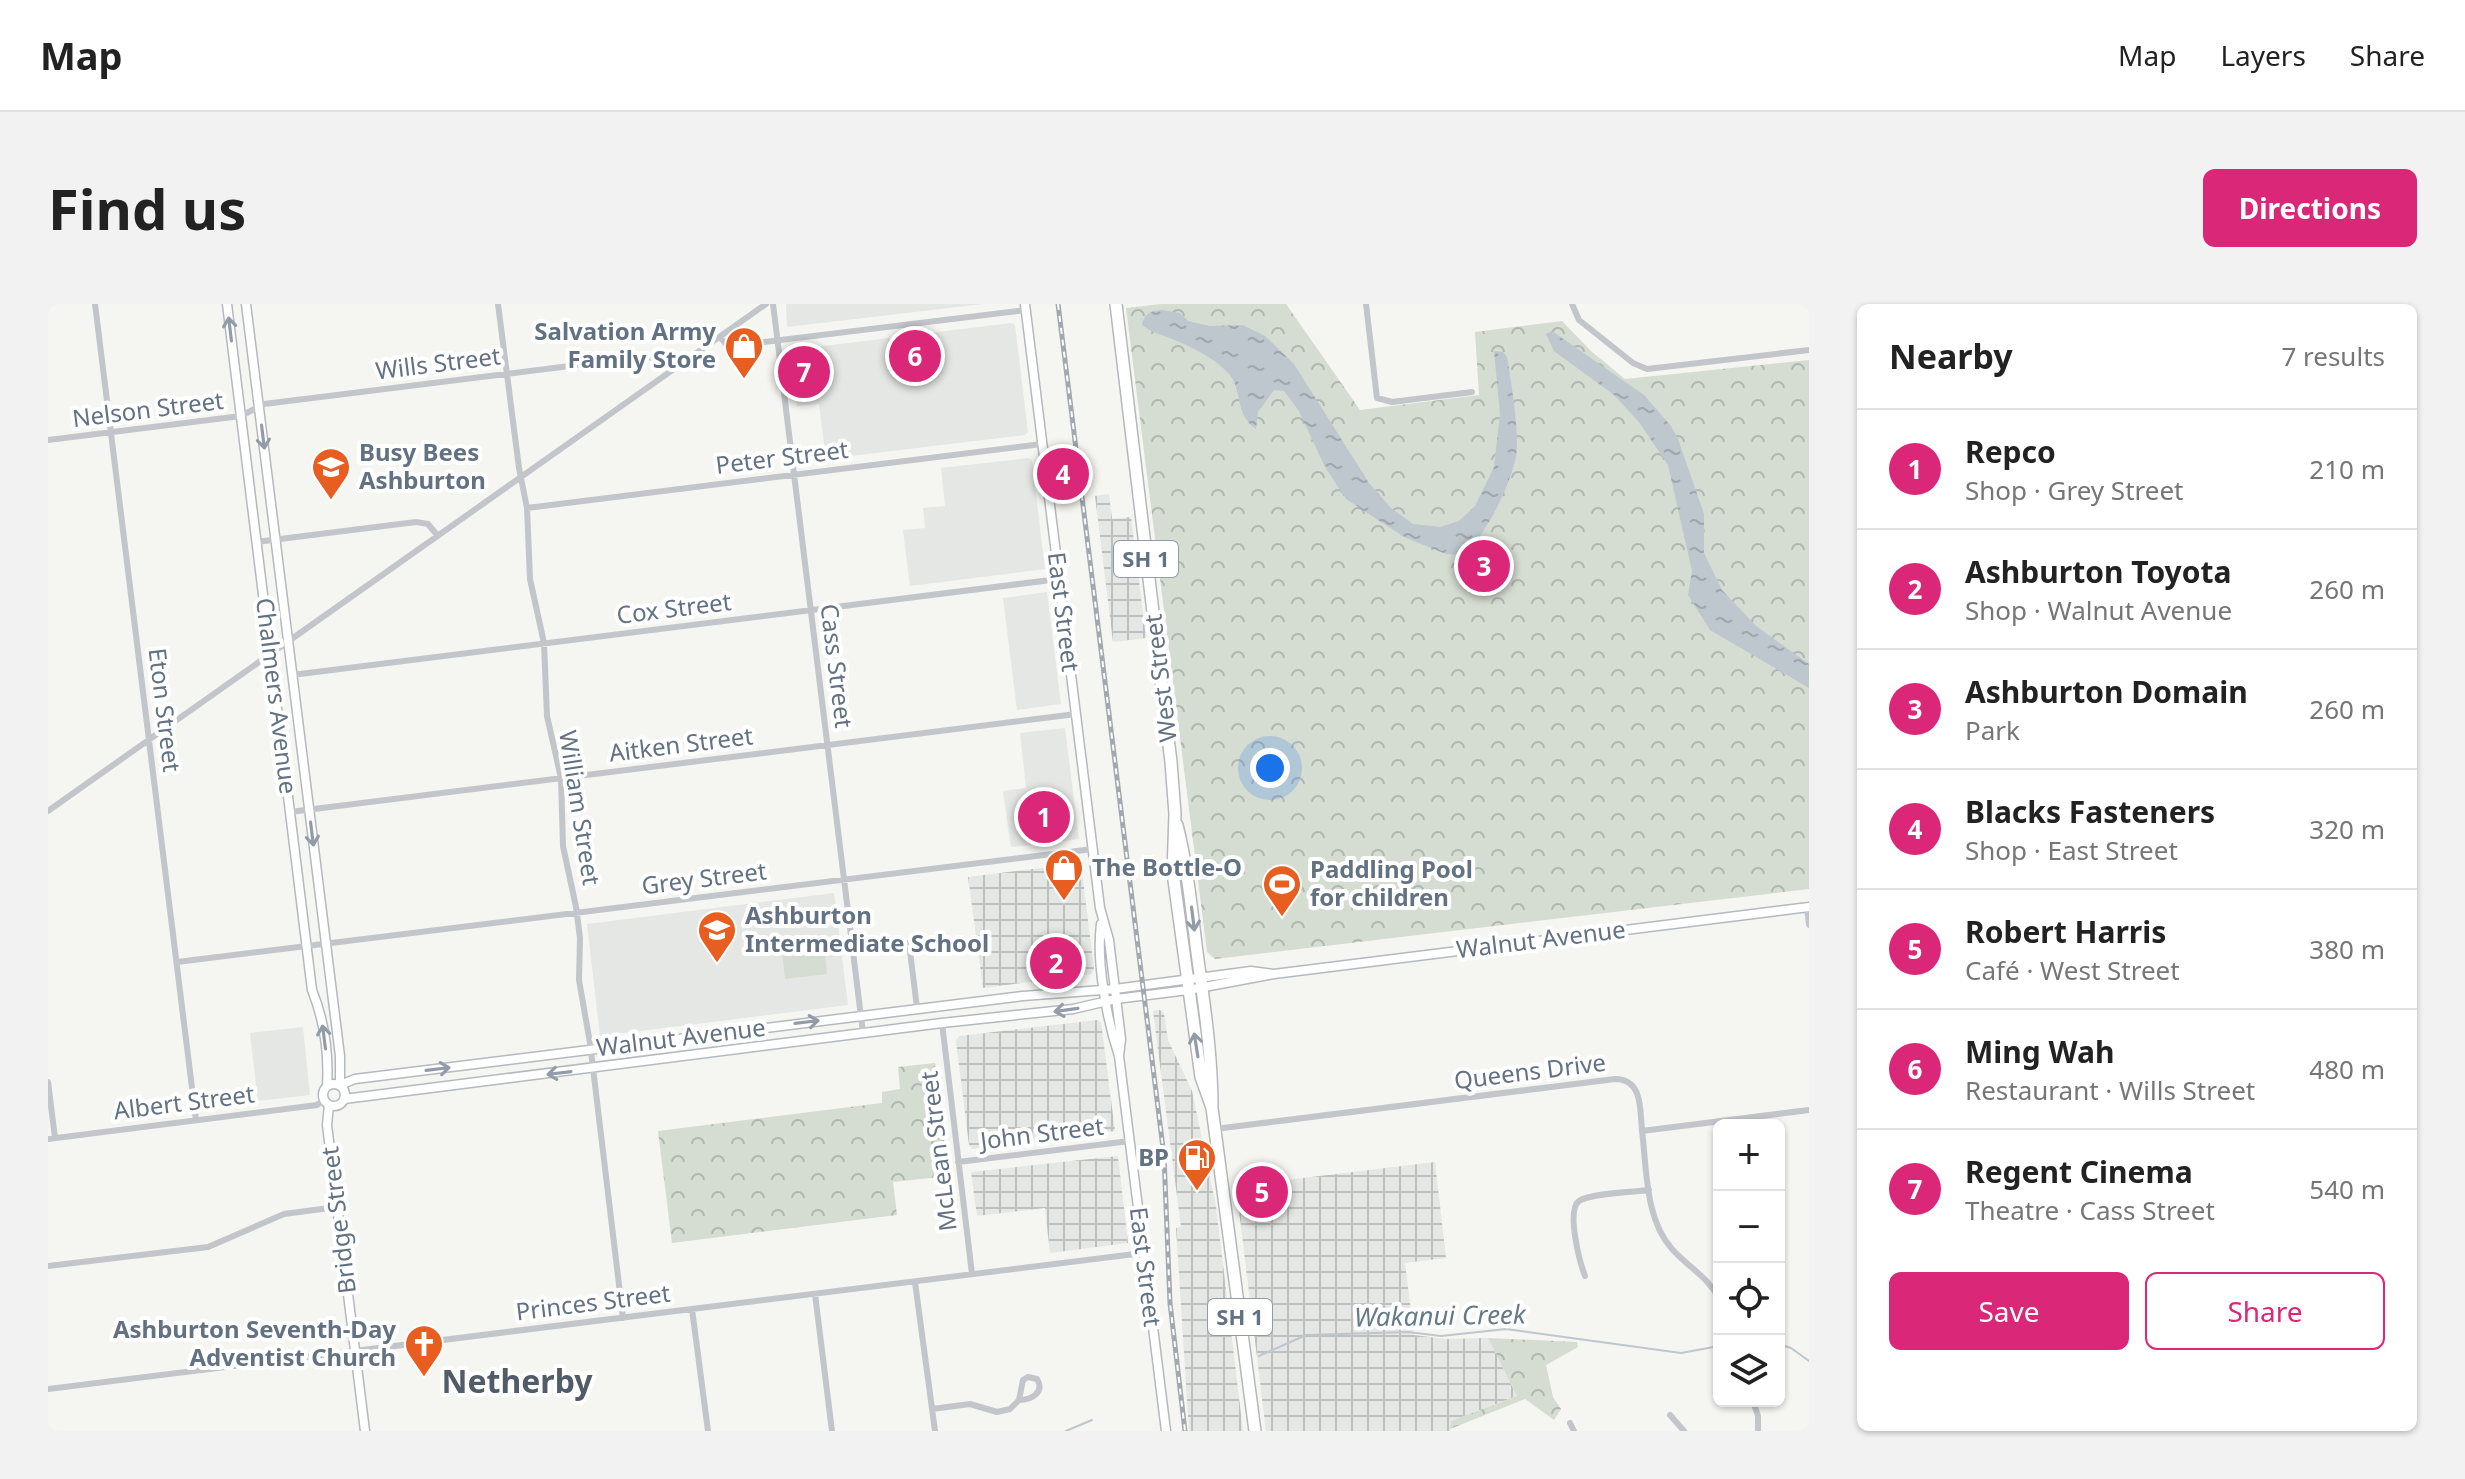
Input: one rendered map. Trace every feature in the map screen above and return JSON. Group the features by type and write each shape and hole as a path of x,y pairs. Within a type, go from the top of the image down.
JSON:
{"highway":[{"name":"West Street","path":"1116,304 1171,762 1175,814 1173,873 1201,1077 1212,1108"},
{"name":"West Street","path":"1175,814 1185,859 1201,982 1212,1075 1212,1108 1255,1431"}],"street":[{"name":"Eton Street","path":"95,304 196,1120"},
{"name":"Chalmers Avenue","path":"227,304 306,947 312,990 322,1017 327,1086"},
{"name":"Chalmers Avenue","path":"246,304 255,408 288,640 340,1056 340,1085"},
{"name":"William Street","path":"498,304 527,508 530,579 544,643 545,704 561,778 563,846 577,914 579,980 591,1050 623,1318"},
{"path":"48,811 766,304"},
{"name":"Cass Street","path":"773,304 863,1033"},
{"path":"1366,304 1377,398 1392,402 1472,392"},
{"path":"1572,304 1579,320 1633,363 1647,369 1809,350"},
{"path":"720,337 731,346 1026,307"},
{"name":"East Street","path":"1026,307 1102,919 1109,940 1115,989 1112,1001 1166,1431"},
{"name":"Wills Street","path":"255,408 647,356 659,359 672,370"},
{"name":"Nelson Street","path":"48,440 241,416 255,408"},
{"name":"Peter Street","path":"527,508 1042,444"},
{"path":"256,542 416,522 428,524 437,535"},
{"name":"Cox Street","path":"292,675 1059,579"},
{"name":"Aitken Street","path":"290,812 1076,714"},
{"name":"Grey Street","path":"177,962 1093,849"},
{"path":"1808,907 1809,925"},
{"name":"Walnut Avenue","path":"344,1099 1026,1015 1201,982 1808,907"},
{"name":"East Street","path":"1102,919 1099,941 1105,990 1112,1001"},
{"path":"909,943 917,1008"},
{"name":"Walnut Avenue","path":"340,1085 355,1079 917,1008 1023,996 1187,985"},
{"path":"1023,996 1026,1015"},
{"name":"McLean Street","path":"942,1023 972,1274"},
{"path":"340,1056 346,1071 355,1079"},
{"name":"Queens Drive","path":"1215,1129 1622,1079 1636,1089 1654,1216 1664,1238 1676,1253 1704,1277 1713,1290"},
{"path":"48,1082 52,1138"},
{"path":"340,1085 344,1099 336,1105 327,1102 323,1094 327,1086 340,1085"},
{"name":"Albert Street","path":"52,1138 327,1102"},
{"name":"Bridge Street","path":"327,1102 327,1125 365,1431"},
{"path":"1642,1131 1809,1110"},
{"name":"John Street","path":"958,1162 1130,1141"},
{"path":"1585,1276 1579,1261 1573,1215 1579,1201 1649,1190"},
{"path":"48,1266 208,1247 284,1214 337,1207"},
{"name":"Princes Street","path":"48,1389 1143,1253"},
{"path":"915,1282 935,1431"},
{"path":"815,1294 832,1431"},
{"path":"692,1309 708,1431"},
{"path":"932,1409 970,1404 997,1412 1010,1409 1019,1400"},
{"path":"1755,1407 1758,1431"},
{"path":"1670,1415 1684,1431"},
{"path":"1570,1423 1574,1431"}],"shaded area":[{"path":"786,304 983,304 787,327"},
{"path":"1011,323 1015,325 1028,432 1025,435 826,459 819,404 797,406 791,350"},
{"path":"1032,460 1045,569 910,586 903,530 925,528 923,508 945,506 941,468"},
{"path":"1109,494 1112,519 1131,517 1146,638 1113,642 1095,496"},
{"path":"1047,592 1061,704 1017,710 1003,598"},
{"path":"1065,728 1079,839 1011,847 1003,791 1026,788 1020,733"},
{"path":"1081,863 1094,969 1091,974 983,988 968,877"},
{"name":"Ashburton Intermediate School","path":"834,893 848,1005 600,1036 587,924"},
{"path":"1153,1011 1164,1013 1168,1040 1192,1091 1216,1206 1243,1431 1189,1431 1176,1228 1181,1227"},
{"path":"1101,1022 1115,1131 972,1149 956,1041 959,1036"},
{"path":"303,1027 310,1095 258,1101 250,1033"},
{"path":"1118,1156 1128,1243 1050,1253 1045,1208 977,1216 971,1172"},
{"path":"1435,1162 1446,1258 1405,1263 1414,1335 1445,1339 1488,1338 1517,1396 1451,1421 1450,1431 1266,1431 1236,1186"}],"green space":[{"path":"1161,304 1286,304 1360,410 1479,395 1475,332 1562,321 1591,351 1625,379 1809,360 1809,889 1215,959 1207,952 1126,308"},
{"path":"823,938 827,974 785,979 781,943"},
{"path":"935,1063 949,1176 893,1182 897,1215 672,1243 658,1131 882,1103 882,1092 900,1089 898,1067"},
{"path":"1488,1338 1577,1342 1578,1347 1546,1365 1553,1397 1561,1409 1554,1420 1525,1399 1450,1429 1451,1421 1517,1396"}],"water":[{"path":"1162,310 1180,313 1188,321 1210,326 1243,325 1265,336 1294,364 1369,483 1391,508 1413,524 1440,527 1459,521 1475,506 1494,467 1500,414 1494,351 1503,352 1507,357 1514,407 1516,456 1497,508 1466,555 1446,554 1404,537 1346,499 1325,467 1299,411 1284,391 1274,390 1258,412 1256,429 1244,416 1233,380 1223,368 1194,349 1142,325 1149,313"},
{"path":"1552,331 1644,395 1671,426 1704,514 1704,553 1722,590 1756,626 1809,664 1809,688 1710,630 1688,595 1692,571 1668,465 1639,422 1614,395 1554,351 1546,334"}],"waterway":[{"name":"Wakanui Creek","path":"1259,1356 1306,1335 1408,1332 1441,1336 1506,1329 1681,1353 1713,1347"},
{"name":"Wakanui Creek","path":"1785,1346 1809,1361"},
{"name":"Wakanui Creek","path":"1066,1431 1092,1420"}],"railway":[{"path":"1058,304 1164,1156 1170,1303 1185,1431"}],"place":[{"name":"Ming Wah","path":"915,356"},
{"name":"Regent Cinema","path":"804,372"},
{"name":"Salvation Army Family Store","path":"744,380"},
{"name":"Blacks Fasteners","path":"1063,474"},
{"name":"Busy Bees Ashburton","path":"331,501"},
{"name":"Ashburton Domain","path":"1484,566"},
{"name":"Repco","path":"1044,817"},
{"name":"The Bottle-O","path":"1064,902"},
{"name":"Paddling Pool for children","path":"1282,918"},
{"name":"Ashburton Toyota","path":"1056,963"},
{"name":"Ashburton Intermediate School","path":"717,964"},
{"name":"BP","path":"1197,1192"},
{"name":"Robert Harris","path":"1262,1192"},
{"name":"Ashburton Seventh-Day Adventist Church","path":"424,1378"}],"district":[{"name":"Netherby","path":"517,1382"}]}
